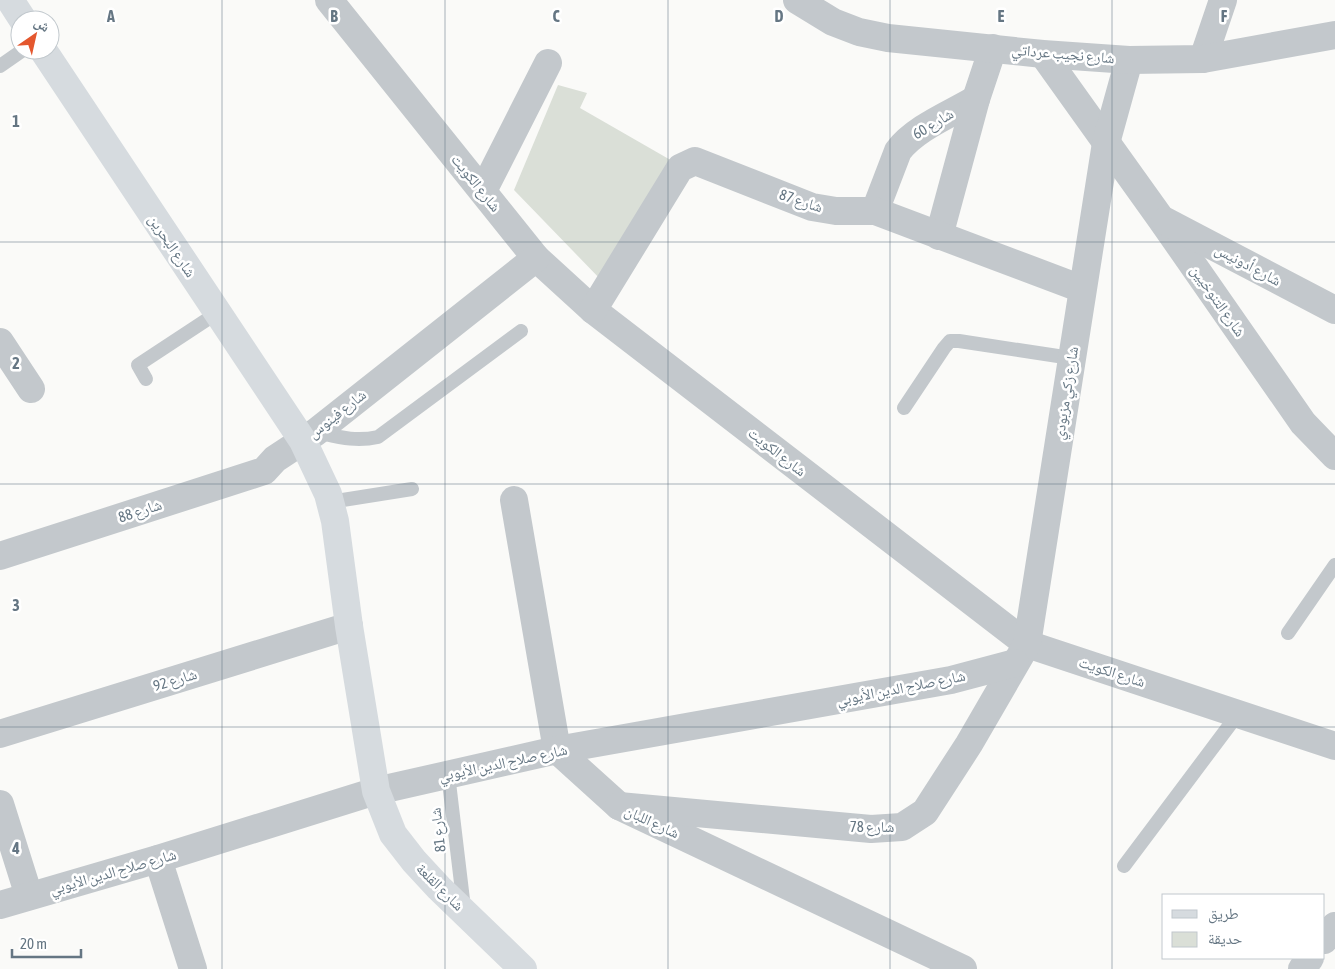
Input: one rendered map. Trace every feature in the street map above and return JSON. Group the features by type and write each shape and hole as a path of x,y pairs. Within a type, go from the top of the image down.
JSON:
{"main road":[{"name":"شارع البحرين","path":"50,60 217,313 309,436"},
{"name":"شارع فينوس","path":"309,436 335,521 376,790"},
{"name":"شارع القلعة","path":"376,790 393,834 414,862 523,969"}],"street":[{"name":"شارع الكويت","path":"329,0 536,258 592,310 1021,654 1238,714 1335,746"},
{"name":"شارع نجيب عرداتي","path":"797,0 833,22 859,32 888,38 1043,54 1130,60 1202,59 1335,35"},
{"path":"1202,59 1223,0"},
{"name":"شارع 60","path":"939,236 976,99 993,48"},
{"path":"1043,54 1106,143"},
{"name":"شارع زكي مزبودي","path":"1021,654 1106,143 1130,60"},
{"path":"482,191 548,63"},
{"name":"شارع 60","path":"875,211 898,151 904,142 976,99"},
{"name":"شارع التنوخيين","path":"1106,143 1303,422 1335,456"},
{"name":"شارع 87","path":"592,310 680,168 695,161 812,207 836,211 875,211 1082,289"},
{"name":"شارع أدونيس","path":"1161,219 1335,310"},
{"name":"شارع فينوس","path":"309,436 536,258"},
{"path":"0,342 31,389"},
{"name":"شارع 88","path":"0,556 264,471 275,459 309,436"},
{"name":"شارع 88","path":"0,539 260,457 275,459"},
{"path":"514,500 557,750"},
{"name":"شارع 92","path":"0,722 349,620"},
{"name":"شارع 92","path":"0,734 349,620"},
{"name":"شارع صلاح الدين الأيوبي","path":"16,900 158,859 376,790 557,750 951,680 1021,654"},
{"name":"شارع 78","path":"619,806 872,829 902,827 925,812 969,744 1021,654"},
{"name":"شارع اللبان","path":"557,750 619,806 964,969"},
{"path":"0,804 16,900"},
{"path":"0,833 16,900"},
{"path":"158,859 193,969"},
{"path":"1325,939 1335,926"}],"lane":[{"path":"146,379 138,365 217,313"},
{"path":"309,436 364,440 378,437 521,331"},
{"path":"904,408 950,341 1071,358"},
{"path":"330,502 412,489"},
{"path":"1288,633 1335,565"},
{"path":"1124,866 1238,714"},
{"name":"شارع 81","path":"448,774 464,912"}],"green space":[{"path":"558,85 587,93 580,108 674,162 604,283 514,190"}]}
